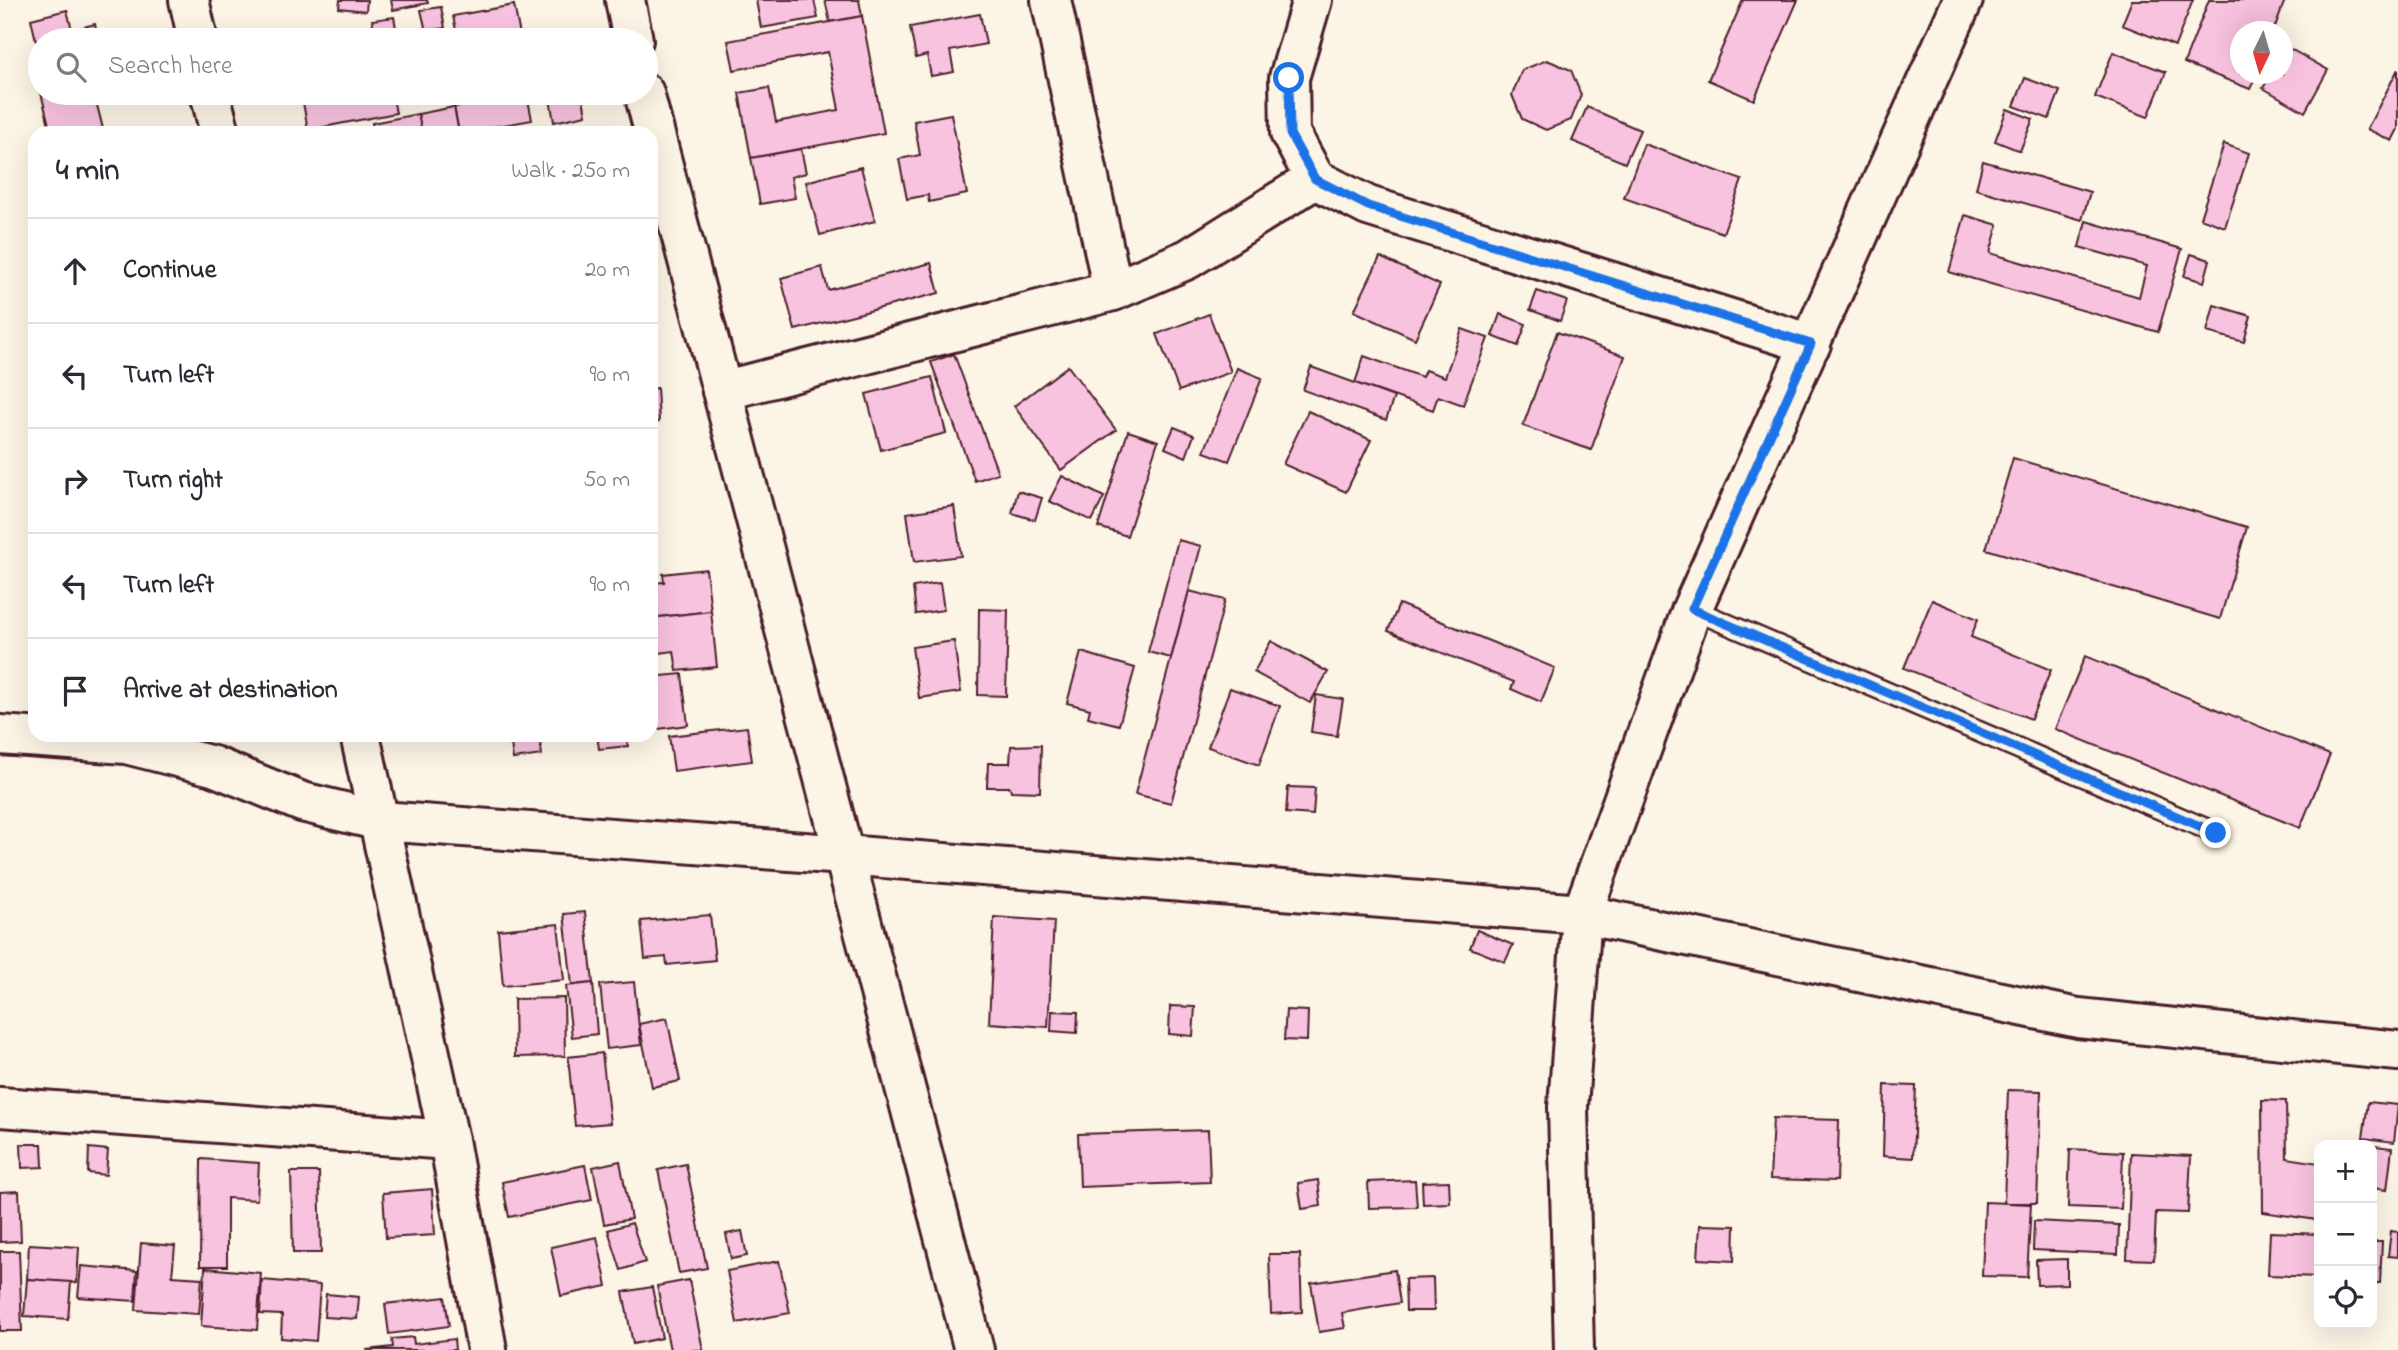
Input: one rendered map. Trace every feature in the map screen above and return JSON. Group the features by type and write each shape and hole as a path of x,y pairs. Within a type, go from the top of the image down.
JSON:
{"street":[{"path":"189,0 195,28"},
{"path":"625,0 631,28"},
{"path":"1051,0 1113,291"},
{"path":"1312,0 1289,78 1290,134 1315,179 1368,206 1811,344"},
{"path":"1574,1350 1567,1107 1583,914 1692,609 1963,0"},
{"path":"213,105 218,126"},
{"path":"647,105 653,126"},
{"path":"658,146 974,1350"},
{"path":"722,391 1113,291 1188,259 1315,179"},
{"path":"0,735 28,737"},
{"path":"98,742 126,744 213,766 302,802 381,821 1583,914 2078,1018 2398,1051"},
{"path":"362,742 449,1140 487,1350"},
{"path":"0,1107 449,1140"}],"lane":[{"path":"1692,609 2216,833"}],"building":[{"path":"340,0 367,0 366,11 339,8"},
{"path":"391,0 427,0 428,3 393,10"},
{"path":"756,0 814,0 818,18 761,28"},
{"path":"825,0 859,0 862,16 830,22"},
{"path":"1743,0 1798,0 1754,100 1708,80"},
{"path":"2132,0 2193,0 2175,46 2122,25"},
{"path":"2209,0 2285,0 2277,21 2230,21 2230,81 2184,63"},
{"path":"514,5 519,28 456,28 453,16"},
{"path":"441,7 445,28 425,28 421,10"},
{"path":"67,10 72,28 33,28 31,19"},
{"path":"980,14 986,44 950,51 954,72 931,76 927,55 916,58 910,27"},
{"path":"862,16 884,133 751,158 739,93 769,88 776,122 839,110 828,52 734,70 728,41"},
{"path":"394,17 396,28 374,28 372,20"},
{"path":"95,24 96,28 80,28"},
{"path":"2293,50 2328,70 2305,112 2263,88 2266,84 2293,84"},
{"path":"2113,52 2166,72 2148,117 2095,97"},
{"path":"1547,60 1571,70 1581,95 1571,120 1546,130 1522,119 1512,95 1522,70"},
{"path":"2398,69 2398,129 2392,141 2367,129"},
{"path":"2025,78 2060,91 2049,119 2014,106"},
{"path":"2237,84 2252,84 2250,89"},
{"path":"44,105 97,105 102,126 49,126"},
{"path":"303,105 394,105 396,113 329,126 307,126"},
{"path":"529,105 532,120 498,126 458,126 454,107"},
{"path":"551,105 584,105 586,115 554,122"},
{"path":"454,107 458,126 421,126 418,114"},
{"path":"1587,107 1640,130 1625,163 1572,141"},
{"path":"2007,109 2033,119 2020,151 1995,141"},
{"path":"418,114 421,126 373,126 372,123"},
{"path":"951,114 967,194 929,202 928,195 907,199 899,159 920,155 914,121"},
{"path":"1644,144 1742,180 1723,233 1624,198"},
{"path":"2224,144 2249,153 2225,227 2200,218"},
{"path":"801,149 806,173 791,177 795,198 760,204 751,158"},
{"path":"1983,161 2090,192 2082,220 1976,189"},
{"path":"861,167 875,221 820,235 806,182"},
{"path":"1965,215 1998,225 1990,253 2139,297 2147,266 2079,247 2086,221 2182,249 2158,332 1949,272"},
{"path":"2191,254 2210,260 2204,282 2184,276"},
{"path":"1380,257 1440,285 1415,339 1354,311"},
{"path":"931,263 939,293 795,330 781,278 822,267 828,290"},
{"path":"1537,291 1567,301 1560,321 1530,310"},
{"path":"2214,305 2251,316 2244,342 2207,332"},
{"path":"1209,314 1231,372 1179,391 1157,334"},
{"path":"1500,314 1526,324 1518,346 1492,336"},
{"path":"1462,329 1488,338 1463,405 1438,396 1433,410 1355,383 1364,356 1422,377 1425,370 1445,377"},
{"path":"1557,332 1625,356 1591,450 1523,426"},
{"path":"954,354 998,473 975,481 931,362"},
{"path":"1068,366 1116,430 1061,470 1014,406"},
{"path":"1311,367 1394,397 1386,420 1303,390"},
{"path":"1237,368 1262,378 1229,461 1204,452"},
{"path":"932,377 946,433 881,450 866,394"},
{"path":"1308,411 1371,440 1346,492 1283,464"},
{"path":"1174,427 1194,435 1186,457 1165,448"},
{"path":"1128,431 1158,441 1127,536 1098,527"},
{"path":"2013,458 2247,527 2220,619 1986,549"},
{"path":"1062,476 1104,497 1092,521 1049,501"},
{"path":"1018,491 1042,498 1035,520 1012,513"},
{"path":"954,506 961,556 914,562 907,513"},
{"path":"1178,540 1201,546 1171,658 1148,652"},
{"path":"706,569 711,611 658,617 658,582 664,582 663,574"},
{"path":"940,583 944,610 916,614 913,587"},
{"path":"1189,591 1225,600 1171,803 1135,794"},
{"path":"1932,600 1978,619 1971,637 2051,670 2031,719 1904,668"},
{"path":"1399,604 1555,668 1541,702 1511,689 1514,682 1388,631"},
{"path":"979,609 1008,610 1006,696 978,695"},
{"path":"711,611 717,667 677,671 674,651 658,653 658,617"},
{"path":"954,641 961,692 919,698 912,647"},
{"path":"1271,641 1328,672 1310,703 1254,672"},
{"path":"1081,652 1135,668 1119,725 1088,717 1090,709 1067,703"},
{"path":"2085,656 2330,755 2300,828 2055,729"},
{"path":"682,674 688,725 658,729 658,676"},
{"path":"1230,688 1280,706 1259,765 1208,747"},
{"path":"1316,695 1343,699 1337,736 1311,732"},
{"path":"747,727 752,761 674,771 669,736"},
{"path":"511,742 540,742 542,755 513,759"},
{"path":"598,742 628,742 628,746 599,749"},
{"path":"1041,745 1040,792 1011,791 1010,787 987,787 988,763 1010,763 1011,746"},
{"path":"1288,787 1315,788 1313,815 1286,813"},
{"path":"585,912 593,983 572,985 564,914"},
{"path":"710,915 715,960 667,965 666,957 645,959 641,921"},
{"path":"994,917 1054,921 1048,1027 989,1023"},
{"path":"558,924 564,980 503,986 498,930"},
{"path":"1477,930 1513,945 1505,962 1470,948"},
{"path":"634,982 641,1045 607,1049 600,985"},
{"path":"593,983 597,1034 572,1037 566,986"},
{"path":"564,998 565,1056 515,1057 514,999"},
{"path":"1170,1006 1195,1007 1193,1036 1169,1034"},
{"path":"1286,1010 1308,1011 1307,1041 1284,1040"},
{"path":"1052,1011 1078,1012 1077,1033 1051,1031"},
{"path":"667,1018 680,1081 652,1087 639,1024"},
{"path":"602,1053 610,1123 575,1126 568,1057"},
{"path":"1885,1085 1916,1086 1913,1158 1883,1156"},
{"path":"2008,1090 2041,1091 2037,1203 2004,1203"},
{"path":"2262,1100 2286,1101 2287,1158 2314,1162 2314,1220 2263,1212"},
{"path":"2368,1102 2398,1105 2394,1142 2363,1138"},
{"path":"1773,1118 1839,1120 1837,1181 1770,1179"},
{"path":"1208,1130 1210,1182 1080,1187 1078,1134"},
{"path":"21,1144 42,1144 43,1167 22,1168"},
{"path":"2377,1146 2392,1148 2387,1190 2377,1189"},
{"path":"89,1148 108,1150 106,1175 88,1173"},
{"path":"2070,1149 2123,1152 2121,1209 2068,1207"},
{"path":"2131,1153 2191,1156 2188,1213 2156,1212 2154,1260 2127,1259"},
{"path":"201,1159 259,1163 257,1200 227,1198 227,1266 200,1266"},
{"path":"620,1161 631,1219 604,1224 593,1167"},
{"path":"686,1164 707,1268 679,1273 658,1170"},
{"path":"585,1165 592,1200 509,1217 502,1182"},
{"path":"291,1172 319,1172 321,1253 293,1253"},
{"path":"1318,1180 1321,1206 1302,1209 1298,1183"},
{"path":"1415,1180 1417,1207 1369,1208 1368,1182"},
{"path":"1449,1181 1450,1203 1423,1204 1422,1182"},
{"path":"432,1189 435,1235 386,1238 383,1193"},
{"path":"19,1191 21,1241 0,1242 0,1192"},
{"path":"1985,1202 2031,1204 2027,1277 1982,1276"},
{"path":"2034,1221 2119,1225 2118,1254 2033,1250"},
{"path":"632,1223 645,1262 621,1270 608,1230"},
{"path":"1700,1225 1735,1226 1734,1261 1698,1259"},
{"path":"742,1231 747,1256 731,1259 726,1234"},
{"path":"2391,1231 2398,1232 2398,1257 2388,1256"},
{"path":"2270,1232 2314,1234 2314,1277 2268,1275"},
{"path":"597,1237 607,1286 561,1296 551,1247"},
{"path":"2377,1242 2382,1242 2380,1283 2377,1283"},
{"path":"141,1243 175,1246 172,1276 202,1278 199,1314 136,1310"},
{"path":"29,1244 79,1247 77,1283 27,1279"},
{"path":"0,1251 19,1251 22,1331 0,1331"},
{"path":"1269,1254 1300,1254 1302,1312 1271,1314"},
{"path":"2067,1259 2067,1284 2037,1285 2036,1260"},
{"path":"779,1261 790,1313 737,1323 727,1271"},
{"path":"81,1266 137,1271 135,1301 78,1297"},
{"path":"205,1268 261,1273 257,1330 201,1326"},
{"path":"1395,1270 1400,1303 1342,1313 1345,1328 1319,1332 1311,1283"},
{"path":"1433,1278 1434,1311 1406,1311 1405,1279"},
{"path":"27,1279 71,1282 68,1319 24,1316"},
{"path":"262,1280 320,1285 316,1341 281,1338 282,1315 260,1314"},
{"path":"689,1280 703,1350 670,1350 657,1286"},
{"path":"652,1287 662,1338 633,1344 623,1292"},
{"path":"326,1294 359,1297 357,1319 324,1317"},
{"path":"445,1297 449,1326 389,1334 385,1304"},
{"path":"413,1337 414,1344 454,1339 455,1350 366,1350 393,1347 392,1339"}],"route":[{"path":"1289,78 1290,134 1315,179 1368,206 1811,344 1692,609 2216,833"}]}
